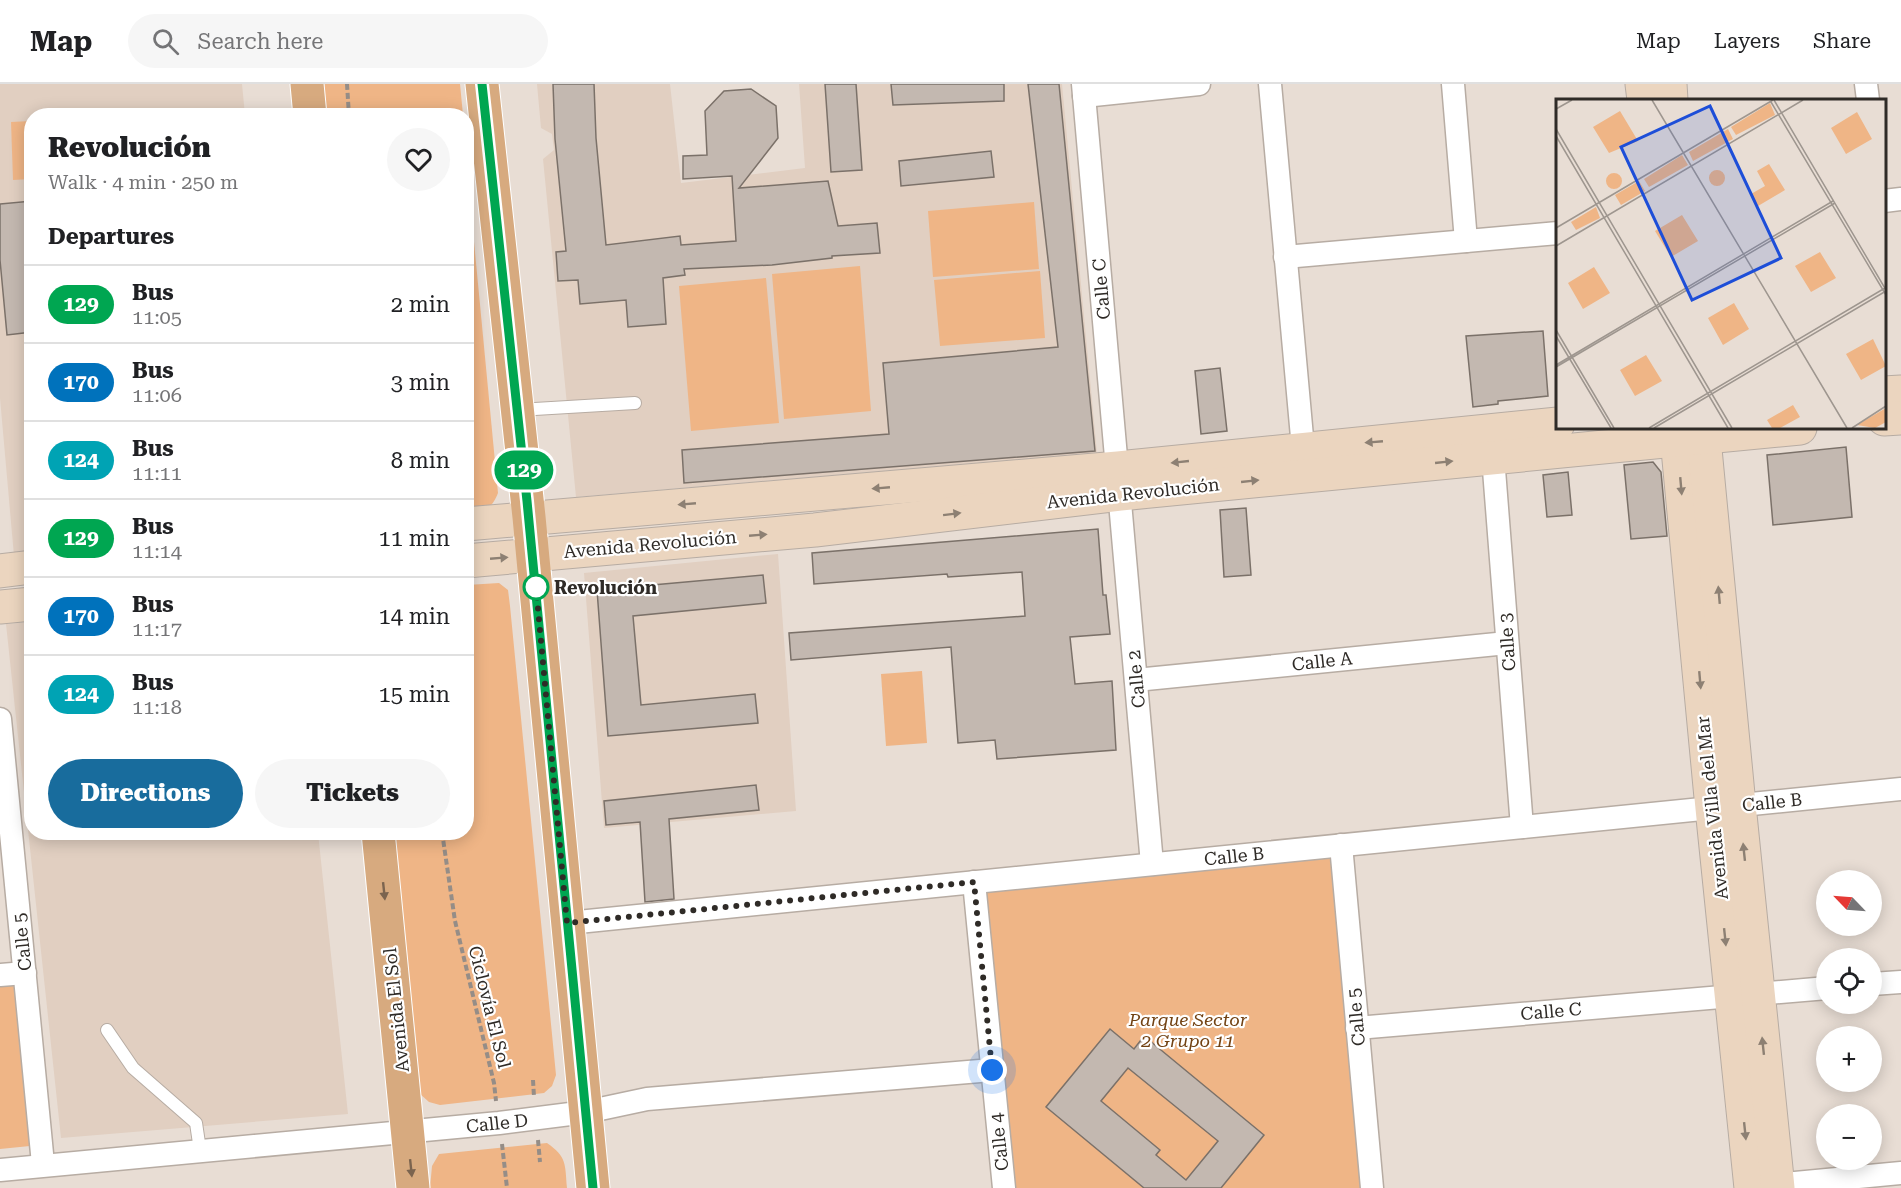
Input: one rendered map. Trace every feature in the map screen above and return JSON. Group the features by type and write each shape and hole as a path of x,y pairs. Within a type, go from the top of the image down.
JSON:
{"main road":[{"path":"307,84 309,108"},
{"path":"482,84 529,517 593,1188"},
{"path":"1642,84 1644,99"},
{"path":"1670,84 1671,99"},
{"name":"Avenida Revolución","path":"474,560 815,530 1119,481 1303,448 1556,424"},
{"name":"Avenida Revolución","path":"474,523 529,517 1492,457 1690,433 1778,429"},
{"name":"Avenida Villa del Mar","path":"1690,433 1745,995 1760,1187"},
{"path":"0,607 24,605"},
{"name":"Avenida El Sol","path":"379,840 413,1188"}],"street":[{"path":"1083,90 1198,84"},
{"path":"1270,84 1303,448"},
{"path":"1453,84 1466,241"},
{"path":"1866,84 1868,99"},
{"name":"Calle C","path":"1083,90 1119,481"},
{"path":"1886,201 1901,199"},
{"path":"1286,257 1556,233"},
{"name":"Calle 3","path":"1492,457 1522,827"},
{"name":"Calle 2","path":"1119,481 1152,864"},
{"name":"Calle A","path":"1136,680 1507,643"},
{"name":"Calle 5","path":"0,719 43,1164"},
{"name":"Calle B","path":"567,923 1901,789"},
{"name":"Calle 5","path":"1341,845 1372,1188"},
{"name":"Calle 4","path":"974,882 1004,1188"},
{"path":"0,975 25,973"},
{"path":"1882,983 1901,982"},
{"path":"1745,995 1816,989"},
{"name":"Calle C","path":"1357,1028 1745,995"},
{"name":"Calle D","path":"0,1170 43,1164 499,1123 586,1112 647,1099 992,1070"},
{"path":"1760,1187 1901,1173"}],"lane":[{"path":"517,410 635,403"},
{"path":"107,1030 133,1068 196,1123 200,1150"}],"path":[{"path":"347,84 349,108"},
{"name":"Ciclovía El Sol","path":"443,840 455,921 494,1083 507,1188"}],"shaded area":[{"path":"0,84 242,84 244,108 24,108 24,555 14,556 0,398"},
{"path":"537,84 670,84 681,183 805,168 799,84 1062,84 1097,453 576,497 543,159 554,150 552,134 541,128"},
{"path":"778,554 796,811 604,828 584,573"},
{"path":"24,623 24,792 6,624"},
{"path":"29,840 319,840 348,1114 61,1138"}],"green space":[{"path":"320,84 460,84 462,108 322,108"},
{"path":"24,121 24,179 13,180 11,122"},
{"path":"1034,202 1039,269 933,277 928,211"},
{"path":"474,242 498,493 493,503 474,514"},
{"path":"860,266 871,411 784,419 772,274"},
{"path":"1040,271 1045,338 940,346 934,280"},
{"path":"766,278 779,423 691,431 679,286"},
{"path":"499,583 508,590 556,1075 552,1086 544,1093 440,1105 429,1102 420,1094 395,840 474,840 474,585"},
{"path":"922,671 927,743 886,746 881,674"},
{"name":"Parque Sector 2 Grupo 11","path":"1330,855 1365,1188 1013,1188 985,892"},
{"path":"16,984 30,1146 0,1149 0,986"},
{"path":"547,1143 562,1157 567,1188 430,1188 432,1166 439,1154"}],"building":[{"path":"553,84 594,84 596,138 606,245 680,236 681,245 736,241 732,176 683,179 683,156 707,155 705,111 724,91 751,89 776,106 778,138 739,188 828,181 838,226 877,223 880,253 832,256 832,258 772,265 684,269 685,275 663,278 666,324 628,327 626,300 580,304 578,280 558,281 556,252 566,251 555,139"},
{"path":"825,84 856,84 862,170 831,172"},
{"path":"891,84 1004,84 1004,101 893,105"},
{"path":"1028,84 1059,84 1095,451 684,483 682,450 889,434 883,363 1058,347"},
{"path":"991,151 994,177 901,186 899,161"},
{"path":"24,202 24,333 7,335 0,260 0,204"},
{"path":"1543,331 1548,396 1498,401 1498,404 1473,407 1466,336"},
{"path":"1220,368 1227,431 1201,434 1195,371"},
{"path":"1846,447 1852,517 1773,525 1767,455"},
{"path":"1653,462 1661,472 1667,536 1631,539 1624,465"},
{"path":"1568,472 1572,515 1547,517 1543,475"},
{"path":"1246,508 1251,575 1224,577 1220,510"},
{"path":"1098,529 1103,595 1106,595 1110,634 1070,637 1075,684 1112,681 1116,750 997,759 995,740 958,743 951,647 791,660 789,633 1025,616 1022,572 948,577 947,574 814,584 812,553"},
{"path":"763,575 766,603 633,616 641,705 755,694 758,723 608,736 597,590"},
{"path":"756,785 759,810 669,819 674,899 645,902 640,822 606,825 604,801"},
{"path":"1110,1029 1134,1049 1144,1036 1264,1135 1221,1188 1144,1188 1046,1107","holes":["1128,1068 1218,1141 1186,1180 1156,1155 1160,1150 1101,1101"]}],"bus line":[{"name":"129","path":"482,84 527,501 593,1188"}],"place":[{"name":"Revolución","path":"536,587"}],"route":[{"path":"536,587 567,923 974,882 992,1070"}]}
